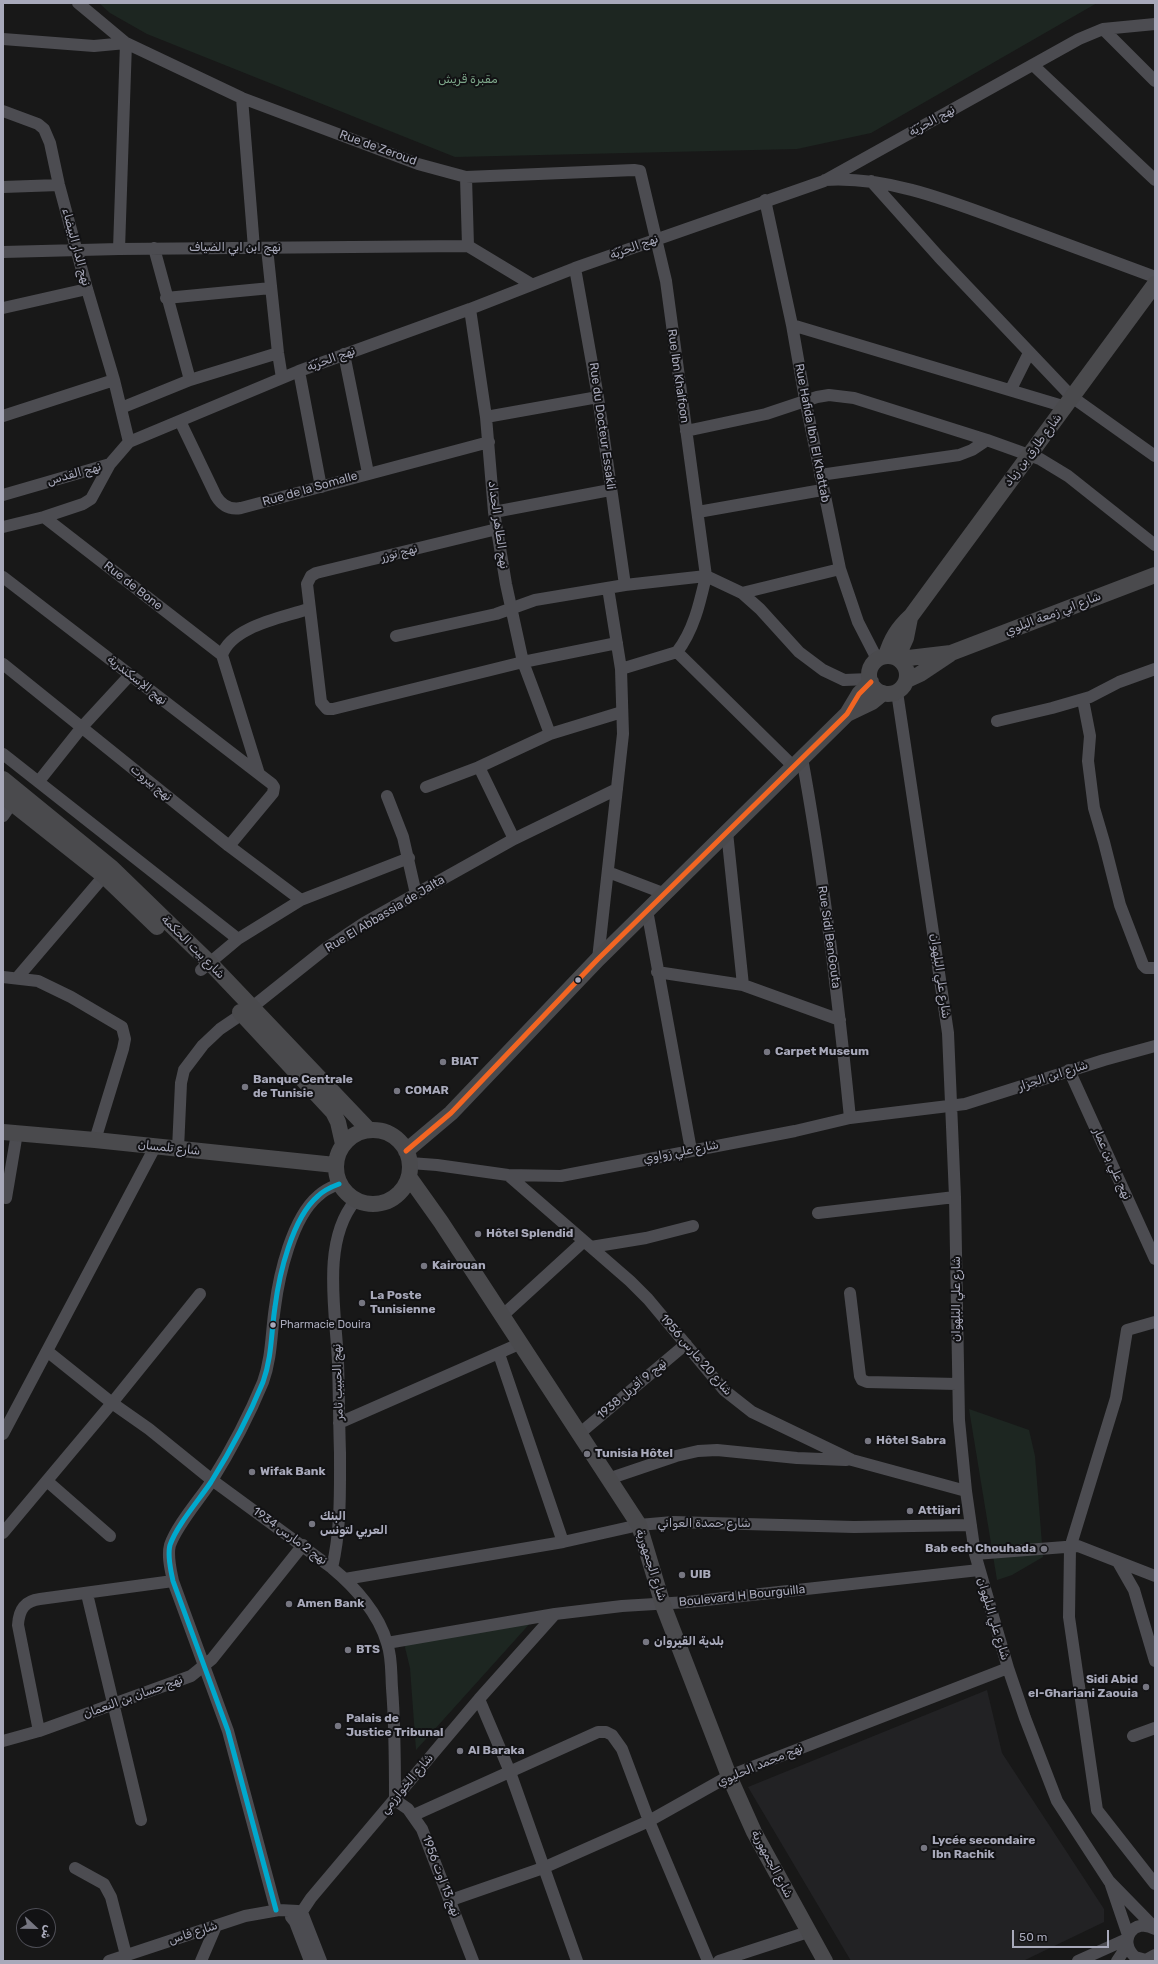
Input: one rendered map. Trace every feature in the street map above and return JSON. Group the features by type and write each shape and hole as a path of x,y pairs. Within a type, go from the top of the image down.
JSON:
{"main road":[{"name":"شارع طارق بن زياد","path":"890,658 892,639 899,628 910,616 1155,284"},
{"name":"شارع ابي زمعة البلوي","path":"847,714 872,702 920,674 951,653 1155,575"},
{"name":"شارع ابي زمعة البلوي","path":"890,658 951,653"},
{"path":"890,658 907,669 896,688 874,687 870,681 870,668 890,658"},
{"path":"408,1164 400,1142 391,1134 380,1130 369,1130 350,1137 343,1144 337,1154 335,1165 339,1184 346,1194 355,1201 376,1205 387,1202 400,1192 408,1164 452,1113 598,959 663,893 847,714 859,694 870,681"},
{"name":"شارع بيت الحكمة","path":"3,779 112,868 206,966 247,1011 333,1112 338,1122 343,1144"},
{"name":"شارع بيت الحكمة","path":"6,805 104,876 206,966"},
{"name":"شارع بيت الحكمة","path":"247,1011 369,1130"},
{"name":"شارع تلمسان","path":"10,1133 95,1140 335,1165"},
{"name":"شارع الجمهورية","path":"408,1164 441,1222 519,1344 639,1525 663,1605 729,1776 754,1832 825,1961"}],"street":[{"name":"Rue de Zeroud","path":"78,3 126,43 242,98 418,164 466,177 634,170 640,171 642,177"},
{"name":"نهج الحرّيّة","path":"110,464 129,442 299,371 470,310 531,284 824,180 1079,39 1103,29 1155,24"},
{"path":"1103,29 1155,81"},
{"path":"3,39 94,46 126,43 119,249"},
{"path":"1034,65 1155,180"},
{"path":"242,98 254,248"},
{"name":"نهج الدار البيضاء","path":"3,111 38,124 44,129 50,143 59,185 87,289 114,380 129,442"},
{"path":"466,177 468,246 531,284"},
{"name":"Rue Ibn Khalfoon","path":"642,177 666,281 706,576"},
{"path":"824,180 871,181 918,192 975,210 1155,277"},
{"path":"871,181 1029,353 1069,402 1155,456"},
{"path":"3,187 59,185"},
{"name":"Rue Hafida Ibn El Khattab","path":"765,200 792,325 822,490 840,568 858,622 890,658"},
{"name":"نهج ابن ابي الضياف","path":"3,252 154,248 468,246"},
{"path":"154,248 166,298 190,380"},
{"path":"267,248 282,378"},
{"name":"Rue du Docteur Essakli","path":"575,268 598,397 610,490 625,585"},
{"path":"166,298 271,288"},
{"path":"3,308 87,289"},
{"name":"نهج الطاهر الحداد","path":"470,310 486,417 494,512 497,529 523,662 550,734"},
{"path":"792,325 1011,389 1069,402"},
{"path":"121,408 190,380 278,353"},
{"path":"1011,389 1029,353"},
{"path":"344,354 368,473"},
{"path":"299,371 321,487"},
{"path":"3,416 114,380"},
{"path":"686,431 766,414 805,399 829,395 854,398 1029,454 1068,476 1155,545"},
{"path":"486,417 598,397"},
{"name":"Rue de la Somalle","path":"180,421 219,502 227,508 241,508 488,442"},
{"path":"820,475 959,455 972,450 987,440"},
{"name":"نهج القدس","path":"3,495 110,464"},
{"name":"نهج القدس","path":"3,527 44,517 82,504 91,499 110,464"},
{"path":"494,512 610,490"},
{"path":"698,512 822,490"},
{"name":"Rue de Bone","path":"44,517 222,655"},
{"name":"نهج توزر","path":"308,609 307,584 311,576 316,573 497,529"},
{"path":"742,593 840,568"},
{"path":"621,669 677,652 694,622 706,576"},
{"path":"396,636 496,614 535,600 625,585 706,576 742,593 760,609 799,652 812,664 844,680 870,681"},
{"name":"نهج الإسكندرية","path":"3,577 272,784 274,787 273,793 229,846"},
{"path":"598,959 621,758 621,669 608,588"},
{"path":"259,774 222,655 225,647 237,635 251,628 308,609 321,702 327,709 523,662 617,643"},
{"path":"677,652 798,762"},
{"name":"نهج بيروت","path":"3,664 82,726 229,846 301,900"},
{"path":"997,721 1083,700 1119,682 1155,669"},
{"path":"39,781 82,726 130,675"},
{"name":"شارع علي البلهوان","path":"896,688 948,1033 955,1197 958,1420 975,1554 1008,1668 1025,1718 1057,1801 1109,1880"},
{"path":"1083,700 1090,736 1088,761 1090,789 1096,820 1104,842 1118,898 1128,929 1143,965 1146,968 1155,968"},
{"path":"426,787 479,767 550,734 622,712"},
{"path":"3,754 238,939"},
{"name":"Rue Sidi BenGouta","path":"798,762 819,857 840,1020 850,1118"},
{"path":"479,767 514,839"},
{"name":"Rue El Abbassia de Jalta","path":"178,1149 181,1083 184,1070 203,1045 220,1029 247,1011 325,949 364,923 514,839 617,789"},
{"path":"387,796 409,858 416,894"},
{"path":"727,832 743,985"},
{"path":"206,966 238,939 301,900 409,858"},
{"path":"608,872 663,893"},
{"path":"17,978 104,876"},
{"path":"647,910 657,972 691,1150"},
{"path":"657,972 743,985 840,1020"},
{"path":"3,978 38,981 122,1027 125,1039 95,1140"},
{"name":"شارع ابن الجزار","path":"951,1105 994,1096 1069,1070 1155,1046"},
{"name":"نهج علي بن عمار","path":"1069,1070 1155,1259"},
{"name":"شارع علي زواوي","path":"408,1164 437,1165 508,1175 561,1176 796,1131 850,1118 951,1105"},
{"path":"6,1198 10,1133"},
{"path":"3,1434 155,1147"},
{"name":"شارع 20 مارس 1956","path":"508,1175 634,1286 735,1401 772,1423 852,1460 966,1491"},
{"path":"321,1961 305,1919 279,1910 228,1731 173,1581 169,1547 174,1536 212,1480 247,1417 263,1381 270,1361 274,1308 287,1250 308,1207 317,1196 339,1184"},
{"path":"818,1213 955,1197"},
{"name":"نهج الحبيب ثامر","path":"332,1568 337,1548 341,1500 333,1276 336,1241 347,1210 355,1201"},
{"path":"502,1316 588,1244 646,1238 693,1226"},
{"path":"850,1293 853,1333 860,1376 862,1380 867,1382 957,1384"},
{"path":"3,1533 112,1403 200,1294"},
{"path":"1155,1322 1127,1330 1116,1398 1070,1548 1069,1617 1097,1810 1155,1884"},
{"path":"339,1423 519,1344"},
{"name":"نهج 9 أفريل 1938","path":"579,1434 686,1344"},
{"name":"نهج 2 مارس 1934","path":"47,1352 112,1403 149,1429 212,1480 303,1545 332,1568 345,1579 376,1618 387,1643 393,1696 395,1766 394,1800"},
{"path":"499,1354 563,1542"},
{"path":"608,1479 676,1456 698,1451 717,1450 797,1458 852,1460"},
{"path":"47,1481 110,1536"},
{"name":"شارع حمدة العواني","path":"345,1579 563,1542 639,1525 673,1522 854,1527 971,1525"},
{"name":"نهج حسان بن النعمان","path":"3,1741 39,1731 191,1676 205,1666 303,1545"},
{"path":"975,1554 1070,1548 1078,1546 1155,1576"},
{"path":"1118,1562 1134,1590 1155,1661"},
{"name":"Boulevard H Bourguilla","path":"387,1643 555,1614 622,1606 663,1605 979,1570"},
{"path":"39,1731 18,1624 19,1617 25,1604 32,1600 87,1594 173,1581"},
{"path":"87,1594 112,1705 141,1820"},
{"name":"شارع الخوارزمي","path":"298,1917 316,1892 479,1699 555,1614"},
{"name":"نهج محمد الحليوي","path":"451,1900 543,1868 649,1821 729,1776 1008,1668"},
{"path":"479,1699 510,1772 543,1868 578,1961"},
{"path":"1133,1736 1155,1728"},
{"path":"414,1815 598,1732 606,1732 612,1735 622,1749 649,1821 708,1961"},
{"name":"نهج 13 اوت 1956","path":"394,1800 414,1815 422,1829 451,1900 473,1961"},
{"path":"75,1868 104,1884 111,1897 126,1955"},
{"path":"1109,1880 1155,1928"},
{"path":"1109,1880 1135,1957 1146,1959"},
{"name":"شارع فاس","path":"109,1961 245,1916 279,1910"},
{"path":"298,1917 310,1961"},
{"path":"1117,1961 1132,1930 1143,1925 1155,1928"},
{"path":"201,1961 216,1926"},
{"path":"719,1961 808,1932"},
{"path":"1078,1961 1128,1940"}],"shaded area":[{"name":"Lycée secondaire Ibn Rachik","path":"987,1690 1002,1753 1104,1909 1104,1922 1023,1961 851,1961 748,1787"}],"green space":[{"name":"مقبرة قريش","path":"99,3 1097,3 871,133 797,149 455,157 147,34 110,13"},
{"path":"969,1409 1029,1430 1035,1456 1043,1557 1012,1575 997,1580"},
{"path":"533,1620 416,1750 410,1668 402,1635"}],"transit line":[{"path":"406,1151 451,1113 598,959 847,714 859,694 871,682"},
{"path":"276,1910 228,1731 173,1581 169,1549 173,1537 211,1482 233,1445 263,1382 270,1354 275,1307 280,1279 294,1232 301,1218 318,1196 339,1184"}],"place":[{"name":"Carpet Museum","path":"767,1052"},
{"name":"BIAT","path":"443,1062"},
{"name":"Banque Centrale de Tunisie","path":"245,1087"},
{"name":"COMAR","path":"397,1091"},
{"name":"Hôtel Splendid","path":"478,1234"},
{"name":"Kairouan","path":"424,1266"},
{"name":"La Poste Tunisienne","path":"362,1303"},
{"name":"Pharmacie Douira","path":"273,1325"},
{"name":"Hôtel Sabra","path":"868,1441"},
{"name":"Tunisia Hôtel","path":"587,1454"},
{"name":"Wifak Bank","path":"252,1472"},
{"name":"Attijari","path":"910,1511"},
{"name":"البنك العربي لتونس","path":"312,1524"},
{"name":"Bab ech Chouhada","path":"1044,1549"},
{"name":"UIB","path":"682,1575"},
{"name":"Amen Bank","path":"289,1604"},
{"name":"بلدية القيروان","path":"646,1642"},
{"name":"BTS","path":"348,1650"},
{"name":"Sidi Abid el-Ghariani Zaouia","path":"1146,1687"},
{"name":"Palais de Justice Tribunal","path":"338,1726"},
{"name":"Al Baraka","path":"460,1751"},
{"name":"Lycée secondaire Ibn Rachik","path":"924,1848"}]}
